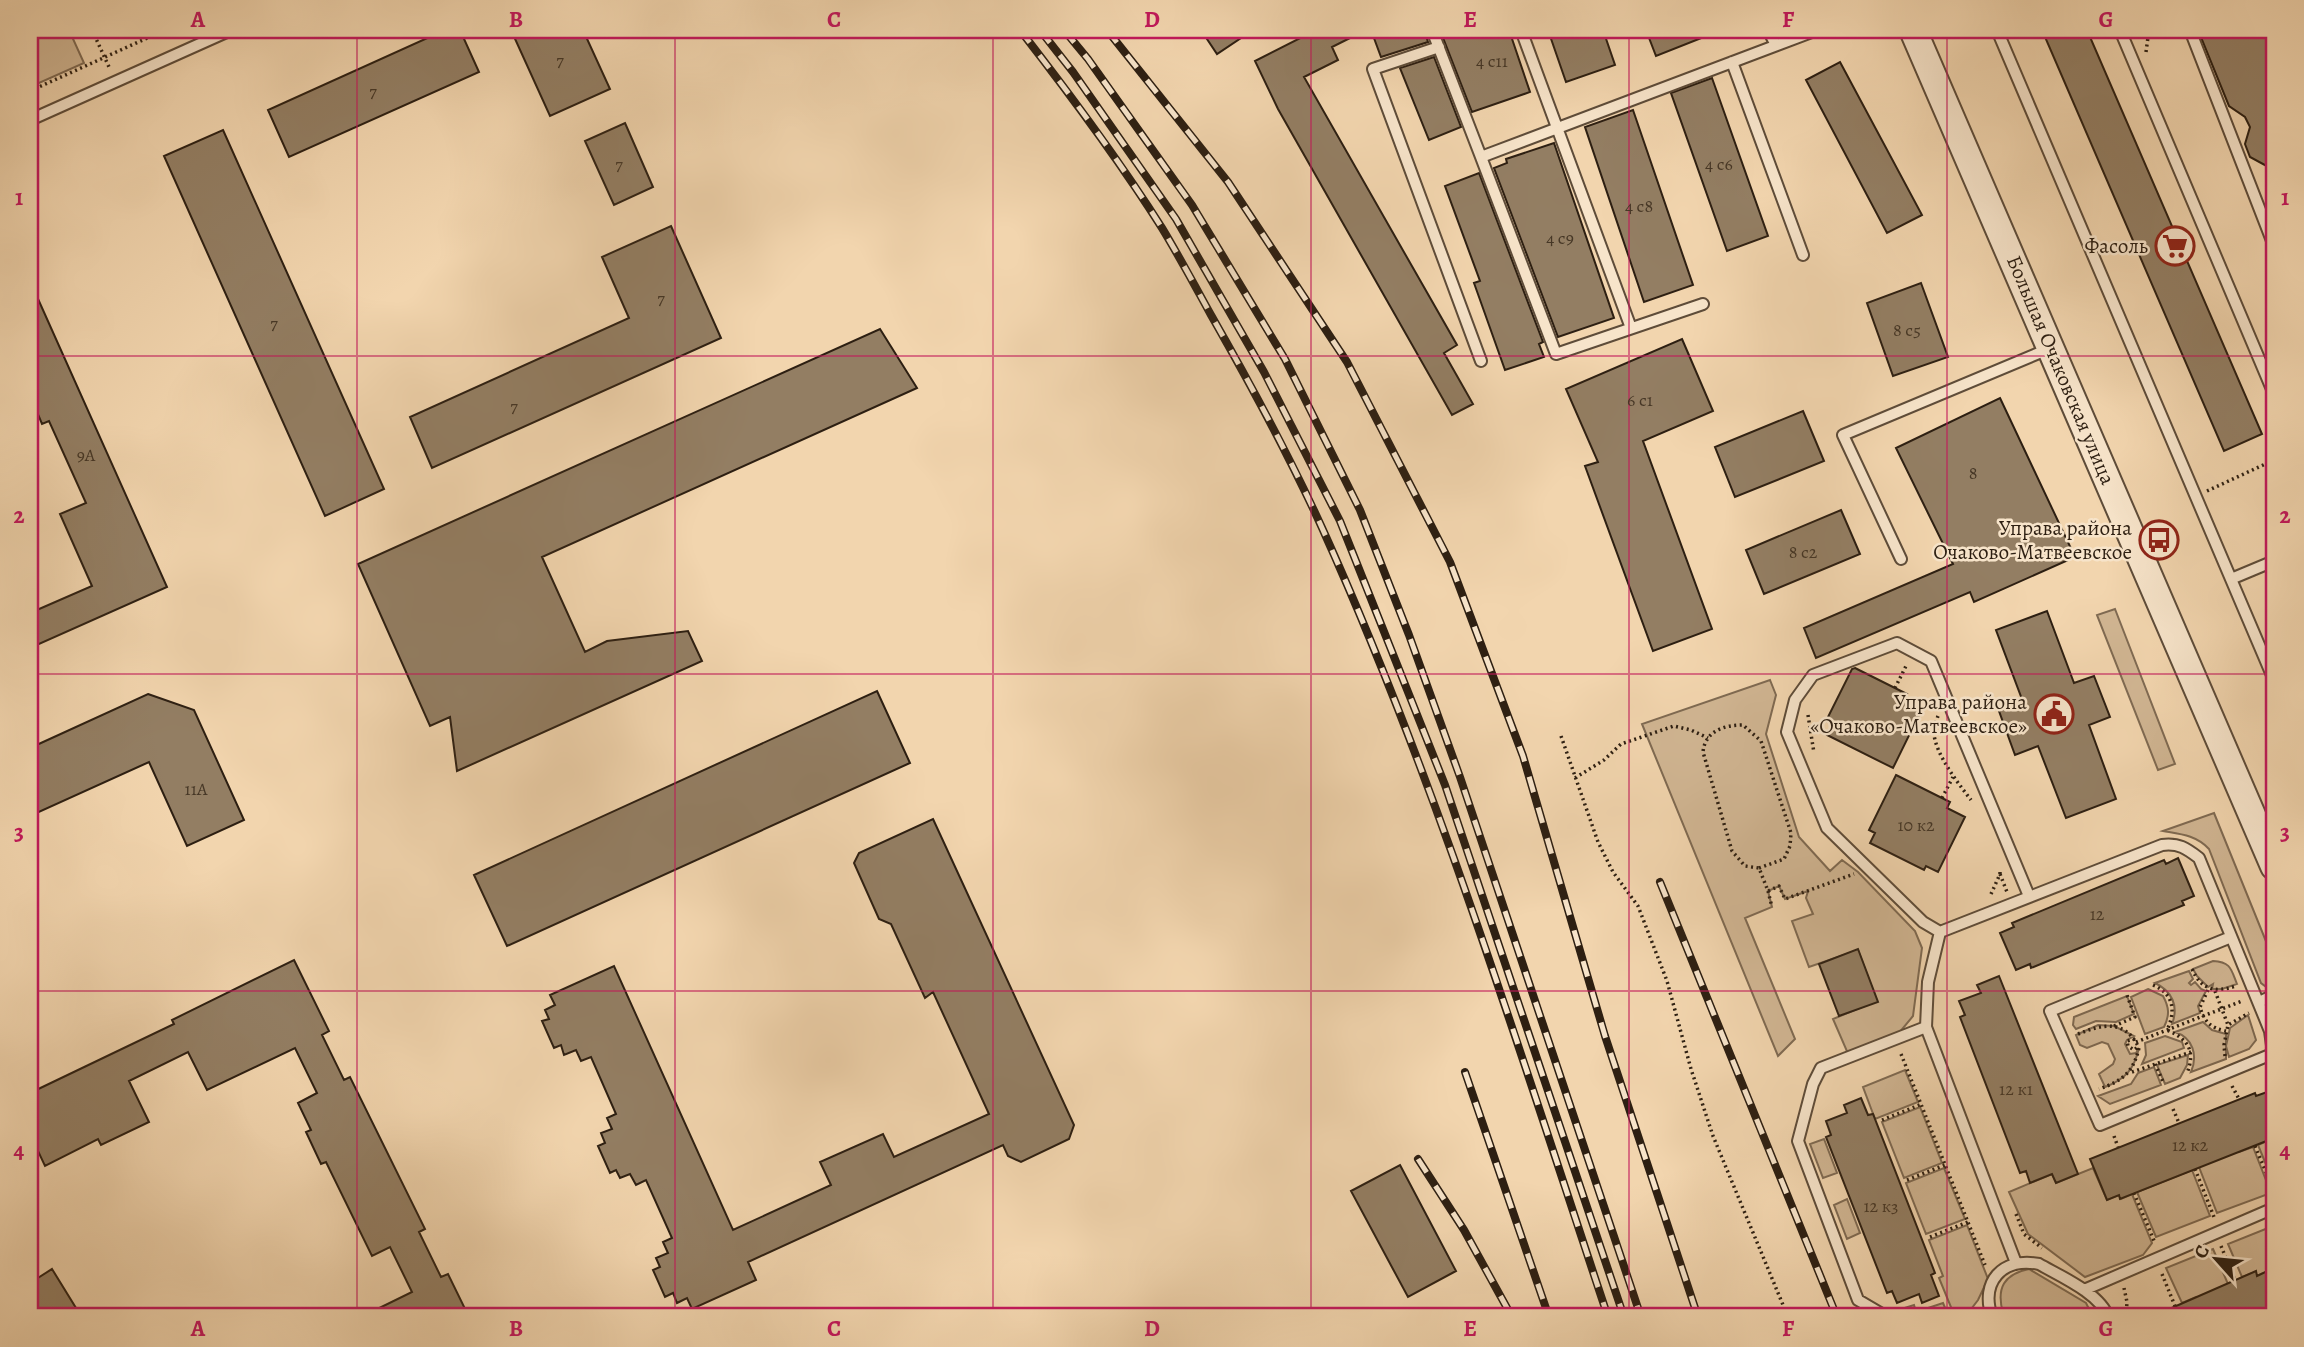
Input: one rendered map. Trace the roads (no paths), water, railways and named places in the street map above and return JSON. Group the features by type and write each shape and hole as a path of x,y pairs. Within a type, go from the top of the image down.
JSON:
{"street":[{"name":"Большая Очаковская улица","path":"1913,30 2274,866"}],"lane":[{"path":"30,120 231,30"},
{"path":"1432,30 1556,354 1703,304"},
{"path":"1521,30 1631,328"},
{"path":"1768,30 1776,45"},
{"path":"1481,158 1817,30"},
{"path":"1997,30 2274,680"},
{"path":"2120,30 2274,394"},
{"path":"2190,30 2274,246"},
{"path":"1439,47 1373,69 1481,361"},
{"path":"1732,62 1803,255"},
{"path":"1901,559 1843,435 2051,348"},
{"path":"2231,579 2274,561"},
{"path":"1940,932 1923,922 1827,828 1787,732 1795,700 1814,676 1897,643 1931,661 2029,896"},
{"path":"1940,932 2162,845 2174,843 2185,847 2199,858 2270,1031 2273,1057 2101,1125 2050,1011 2231,937"},
{"path":"1940,932 1928,982 1926,1027 2017,1263"},
{"path":"2259,1002 2274,995"},
{"path":"1886,1317 1858,1300 1798,1142 1813,1084 1821,1068 1926,1027"},
{"path":"2084,1290 2274,1208"},
{"path":"1992,1317 1988,1295 1991,1284 1997,1274 2017,1263 2039,1264 2084,1290 2097,1299 2108,1317"}],"railway":[{"path":"1020,30 1129,177 1162,228 1270,421 1323,530 1365,626 1441,821 1608,1317"},
{"path":"1040,30 1073,72 1176,219 1264,372 1340,521 1445,785 1624,1317"},
{"path":"1064,30 1088,59 1192,205 1285,359 1360,510 1460,777 1641,1317"},
{"path":"1107,30 1228,182 1347,362 1450,562 1523,756 1605,1036 1698,1317"},
{"path":"1660,882 1837,1317"},
{"path":"1465,1072 1549,1317"},
{"path":"1418,1159 1464,1230 1512,1317"}],"place":[{"name":"Фасоль","path":"2175,246"},
{"name":"Управа района Очаково-Матвеевское","path":"2159,540"},
{"name":"Управа района «Очаково-Матвеевское»","path":"2054,714"}]}
